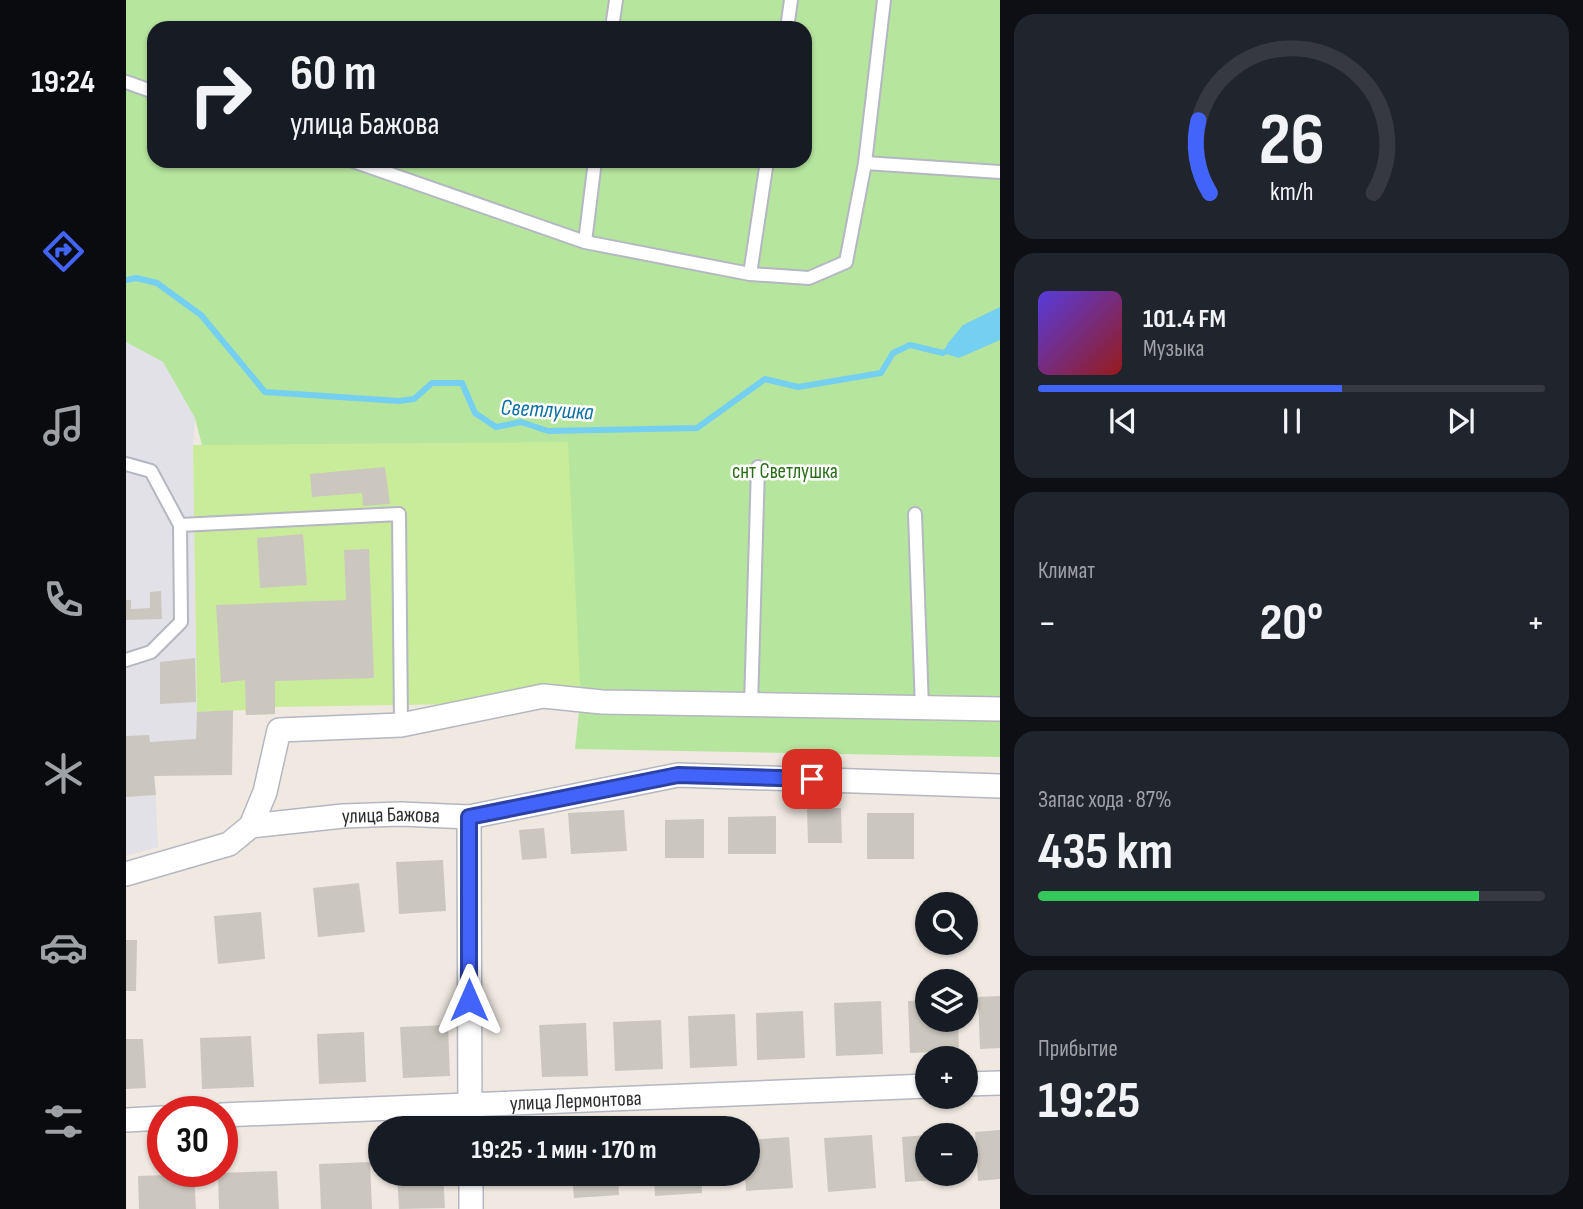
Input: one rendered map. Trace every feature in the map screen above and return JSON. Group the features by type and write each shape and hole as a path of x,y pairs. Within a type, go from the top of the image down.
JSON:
{"street":[{"path":"251,826 265,792 279,730 401,725 543,696 602,702 1000,709"},
{"name":"улица Бажова","path":"126,874 229,844 251,826 343,816 401,814 469,817 678,775 1000,786"},
{"path":"469,817 469,1116"},
{"path":"978,1084 1000,1083"},
{"name":"улица Лермонтова","path":"238,1114 915,1087"},
{"path":"126,1120 147,1119"},
{"path":"471,1186 471,1209"}],"lane":[{"path":"613,21 616,0"},
{"path":"787,21 791,0"},
{"path":"373,168 585,242 750,274 809,278 846,262 866,163 884,0"},
{"path":"126,82 147,90"},
{"path":"866,163 1000,172"},
{"path":"585,242 594,168"},
{"path":"750,274 766,168"},
{"path":"126,464 151,471 180,526 181,622 151,652 126,660"},
{"path":"751,705 758,467"},
{"path":"180,526 399,514 401,725"},
{"path":"915,514 922,708"}],"shaded area":[{"path":"126,342 163,362 195,418 193,445 197,712 233,710 232,775 155,776 158,847 126,856"}],"green space":[{"name":"снт Светлушка","path":"126,0 1000,0 1000,757 575,749 580,702 421,703 203,449 195,418 163,362 126,342"},
{"path":"568,442 581,702 275,707 275,714 246,715 245,710 197,712 193,445"}],"water":[{"path":"1000,307 1000,340 959,358 943,353 963,325"}],"building":[{"path":"385,467 390,504 363,506 362,493 312,497 310,474"},
{"path":"303,534 307,585 260,588 257,538"},
{"path":"369,549 374,678 275,681 275,714 246,715 245,680 221,683 216,605 346,600 344,550"},
{"path":"161,591 162,619 126,620 126,600 131,600 131,609 150,608 150,592"},
{"path":"195,658 196,702 160,704 160,662"},
{"path":"233,710 232,775 154,776 156,795 126,797 126,736 149,735 150,742 196,739 197,712"},
{"path":"807,808 841,808 842,843 808,843"},
{"path":"624,810 627,851 571,854 568,813"},
{"path":"867,813 914,813 914,859 867,859"},
{"path":"776,816 776,854 728,854 728,817"},
{"path":"704,819 704,858 665,858 665,820"},
{"path":"544,828 547,858 522,860 519,830"},
{"path":"443,860 446,911 399,914 396,862"},
{"path":"359,883 365,932 318,937 313,888"},
{"path":"261,912 265,959 218,964 214,916"},
{"path":"126,940 137,940 136,991 126,991"},
{"path":"1000,996 1000,1048 980,1049 978,997"},
{"path":"881,1001 883,1054 836,1056 834,1003"},
{"path":"908,1001 915,1001 915,1032 958,1032 959,1046 915,1046 915,1053 910,1053"},
{"path":"803,1011 805,1058 757,1060 756,1013"},
{"path":"735,1014 737,1066 690,1068 688,1016"},
{"path":"661,1020 663,1069 615,1071 613,1022"},
{"path":"586,1023 588,1076 542,1077 539,1025"},
{"path":"448,1025 450,1076 403,1078 400,1027"},
{"path":"364,1032 366,1082 319,1084 317,1034"},
{"path":"251,1036 254,1087 202,1089 200,1038"},
{"path":"126,1039 143,1039 146,1088 126,1089"},
{"path":"1000,1130 1000,1179 978,1181 978,1132"},
{"path":"872,1135 876,1188 828,1192 824,1138"},
{"path":"915,1136 915,1181 905,1182 902,1137"},
{"path":"789,1137 793,1188 746,1191 746,1186 760,1186 760,1139"},
{"path":"368,1162 372,1209 321,1209 319,1164"},
{"path":"277,1171 279,1209 219,1209 218,1187 238,1187 238,1172"},
{"path":"138,1176 147,1176 147,1187 195,1187 196,1209 139,1209"},
{"path":"398,1186 444,1186 445,1208 399,1209"},
{"path":"573,1186 619,1186 619,1195 574,1198"},
{"path":"655,1186 702,1186 702,1193 655,1196"}],"waterway":[{"name":"Светлушка","path":"126,280 136,278 157,283 201,315 265,392 399,401 414,399 432,383 462,383 475,413 496,427 521,422 548,431 697,428 765,379 798,387 881,373 893,353 910,345 943,353 950,349"}],"route":[{"path":"469,1000 469,817 678,775 812,779"}]}
